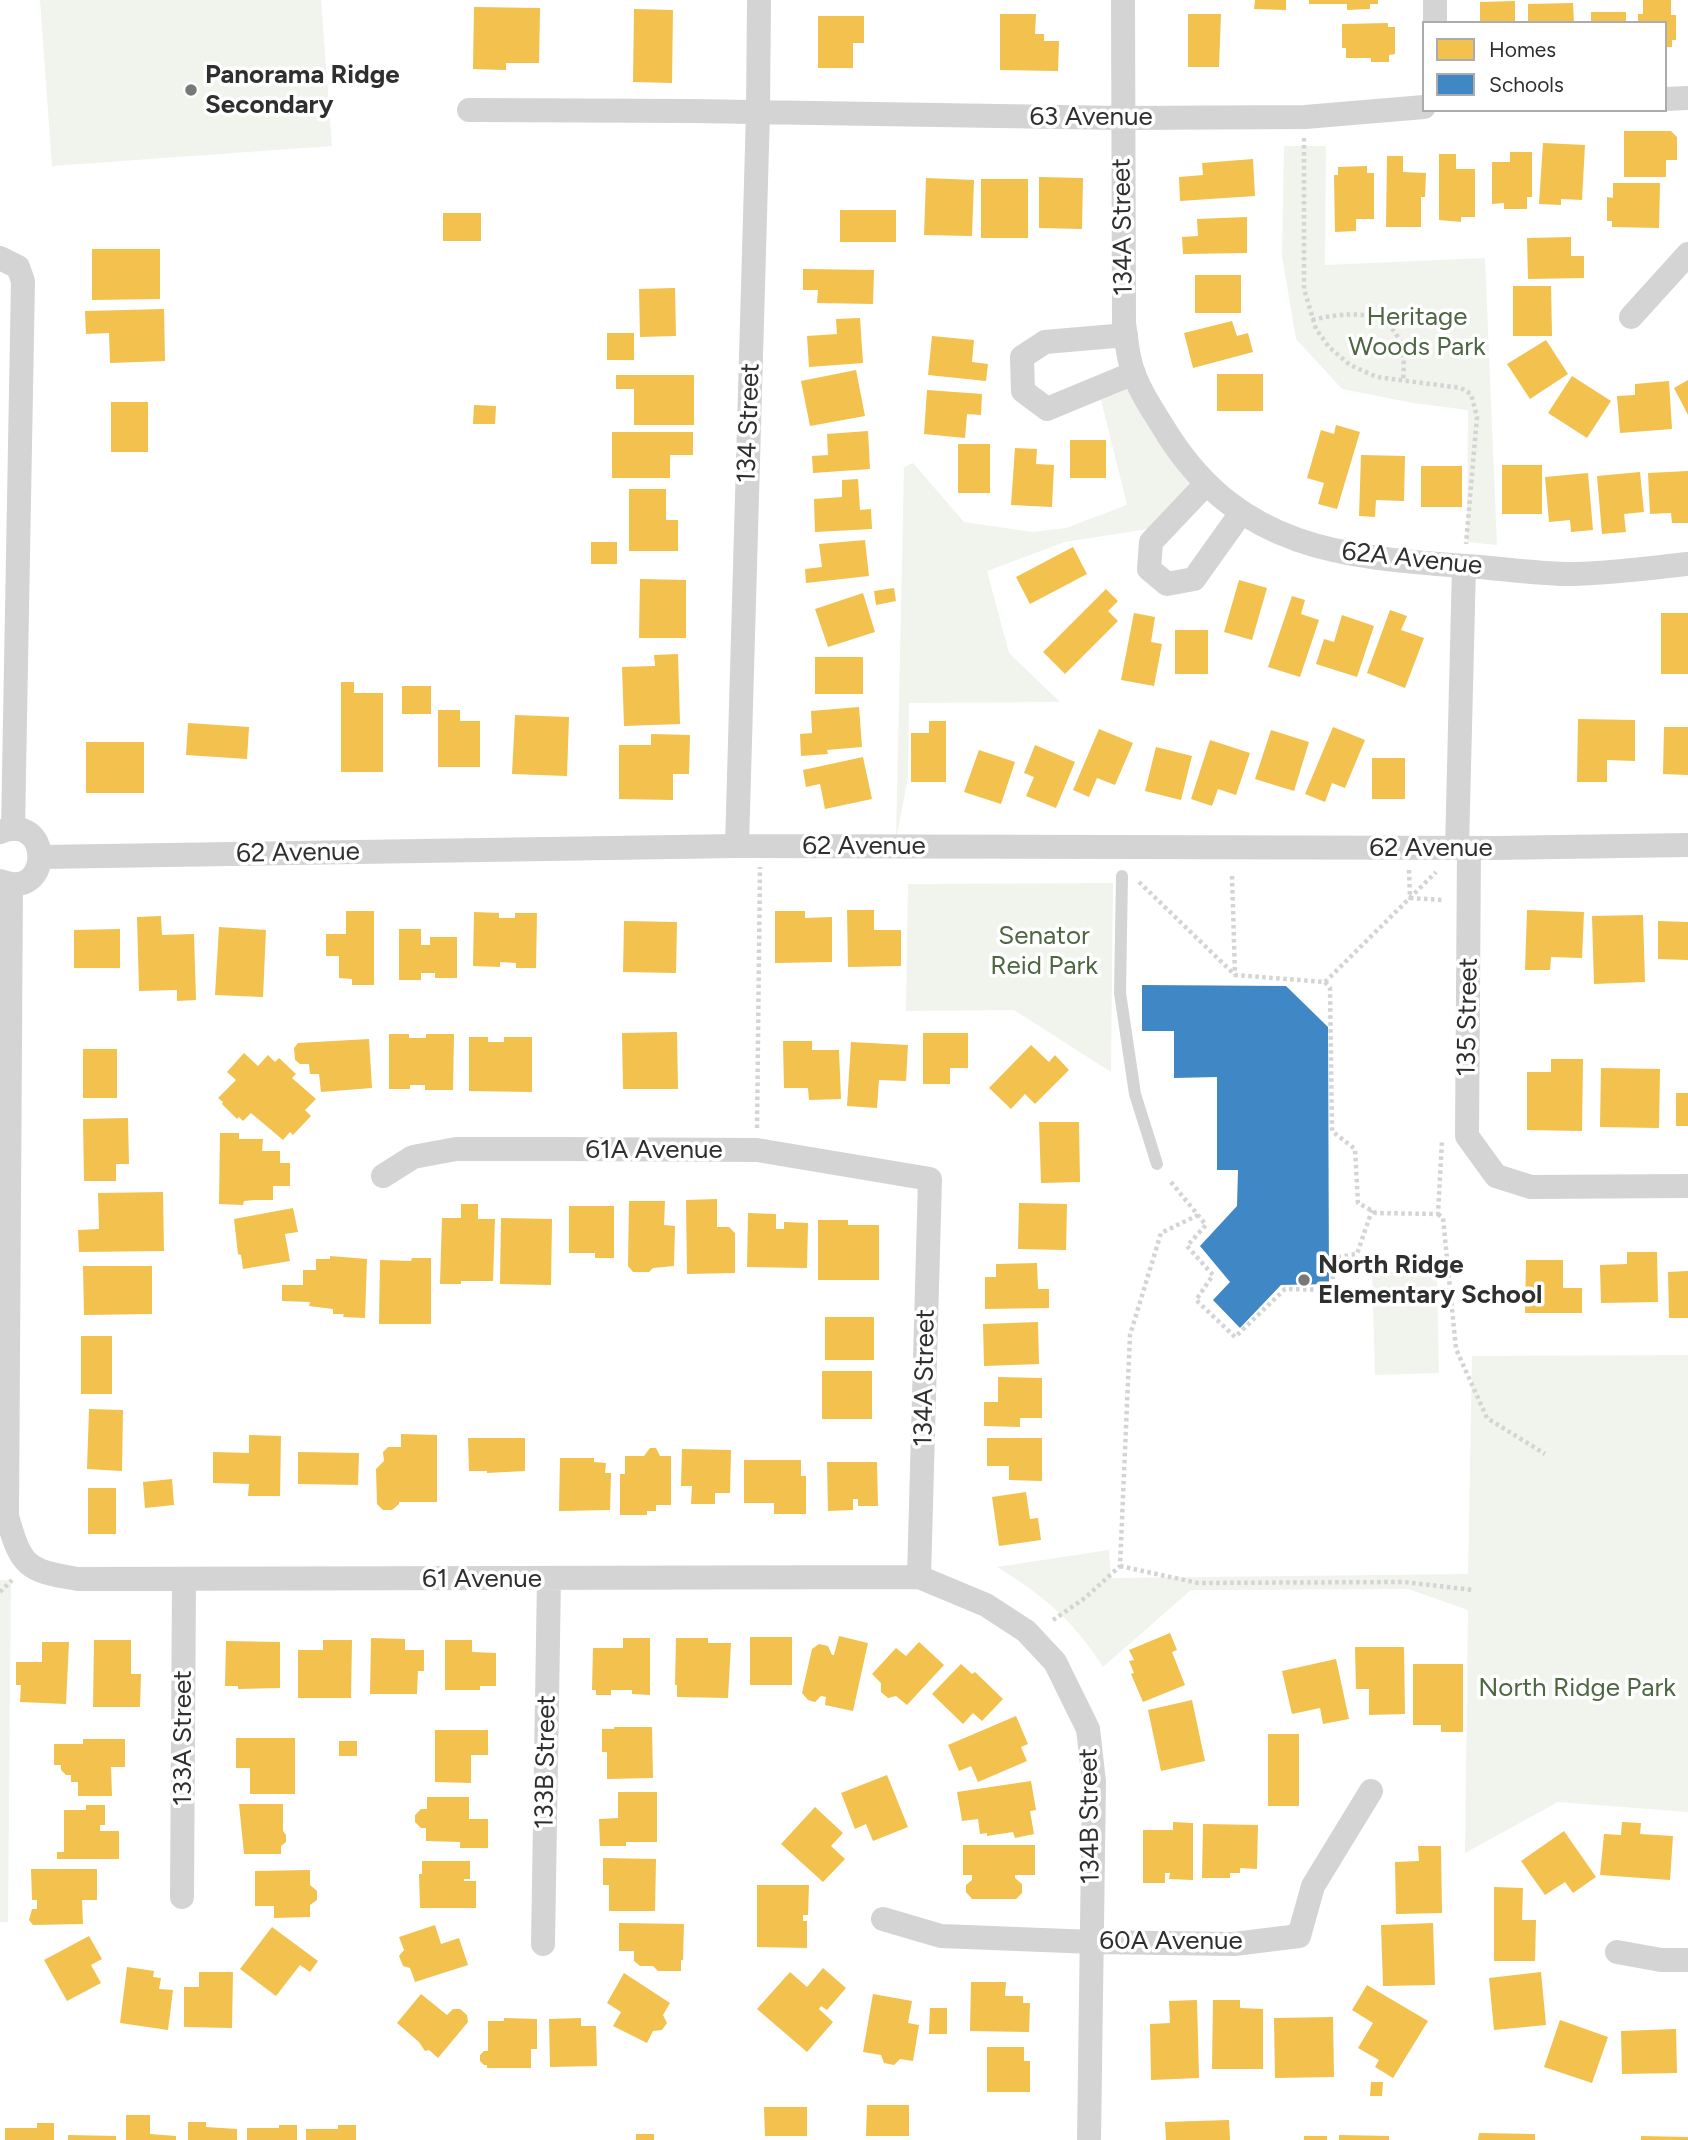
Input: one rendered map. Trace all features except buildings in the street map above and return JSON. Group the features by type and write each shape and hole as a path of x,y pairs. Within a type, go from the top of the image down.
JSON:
{"street":[{"name":"134 Street","path":"737,846 759,0"},
{"name":"134A Street","path":"1123,0 1121,118 1126,335 1143,395 1173,442"},
{"path":"1435,0 1435,21"},
{"path":"1667,99 1688,98"},
{"name":"63 Avenue","path":"469,110 1121,118 1305,117 1422,107"},
{"path":"1631,317 1688,254"},
{"path":"4,1126 6,883 29,880 35,874 41,857 39,848 29,834 6,830 9,602 23,281 9,263"},
{"path":"1126,335 1045,342 1022,357 1023,391 1047,409 1135,373"},
{"name":"62A Avenue","path":"1173,442 1206,484 1241,513 1287,536 1322,548 1363,557 1465,555 1567,574 1688,564"},
{"path":"1206,484 1151,542 1149,569 1167,584 1194,579 1241,513"},
{"name":"135 Street","path":"1465,555 1463,848 1467,1136 1496,1176 1531,1187 1688,1186"},
{"name":"62 Avenue","path":"41,857 737,846 1463,848 1688,845"},
{"name":"61 Avenue","path":"4,1126 7,1516 16,1547 30,1565 44,1573 78,1579 184,1580 919,1577"},
{"name":"61A Avenue","path":"383,1177 414,1157 456,1149 535,1149 757,1150 930,1179"},
{"name":"134A Street","path":"919,1577 930,1179"},
{"name":"134B Street","path":"919,1577 986,1605 1026,1632 1055,1662 1088,1730 1094,1782 1089,2140"},
{"name":"133B Street","path":"543,1944 549,1579"},
{"name":"133A Street","path":"182,1897 184,1580"},
{"name":"60A Avenue","path":"883,1919 942,1936 1234,1944 1299,1936 1313,1886 1371,1791"},
{"path":"1617,1952 1661,1960 1688,1961"}],"lane":[{"path":"1128,876 1120,993 1135,1094 1157,1164"}],"path":[{"path":"1304,138 1304,289 1312,320 1329,347 1350,365 1377,377 1461,388 1471,394 1477,417 1465,555"},
{"path":"1312,320 1342,313 1371,317 1388,323 1398,336 1403,353 1403,380"},
{"path":"757,1132 760,861"},
{"path":"1409,869 1410,898"},
{"path":"1325,982 1436,872"},
{"path":"1128,876 1234,975 1325,982 1330,988 1332,1131 1355,1149 1358,1203 1376,1213 1438,1214 1443,1218 1456,1349 1487,1419 1545,1454"},
{"path":"1232,876 1234,975"},
{"path":"1410,898 1443,900"},
{"path":"1438,1214 1443,1128"},
{"path":"1171,1182 1206,1225 1187,1246 1213,1275 1196,1300 1235,1337 1284,1289 1334,1290 1331,1258 1357,1254 1372,1210"},
{"path":"1054,1620 1086,1598 1120,1566 1130,1335 1161,1233 1198,1215"},
{"path":"1120,1566 1198,1583 1404,1582 1473,1590"},
{"path":"0,1592 17,1576"}],"green space":[{"name":"Panorama Ridge Secondary","path":"40,0 321,0 332,146 52,166"},
{"name":"Heritage Woods Park","path":"1284,146 1326,146 1325,265 1485,258 1497,545 1467,542 1468,410 1413,403 1342,389 1296,339 1282,256"},
{"path":"1128,386 1197,484 1148,529 1065,542 987,571 1009,653 1060,702 909,703 908,777 896,840 904,467 913,463 964,522 1032,532 1066,528 1127,505 1101,400"},
{"name":"Senator Reid Park","path":"1113,883 1111,1072 1014,1010 906,1011 908,884"},
{"path":"1437,1271 1439,1373 1375,1375 1372,1272"},
{"name":"North Ridge Park","path":"1688,1355 1688,1812 1558,1802 1465,1853 1468,1610 1408,1589 1191,1590 1103,1667 1081,1636 1056,1610 997,1567 1109,1550 1111,1578 1468,1574 1472,1356"},
{"path":"0,1580 11,1580 8,1922 0,1922"}],"place":[{"name":"Panorama Ridge Secondary","path":"191,90"},
{"name":"North Ridge Elementary School","path":"1304,1280"}]}
